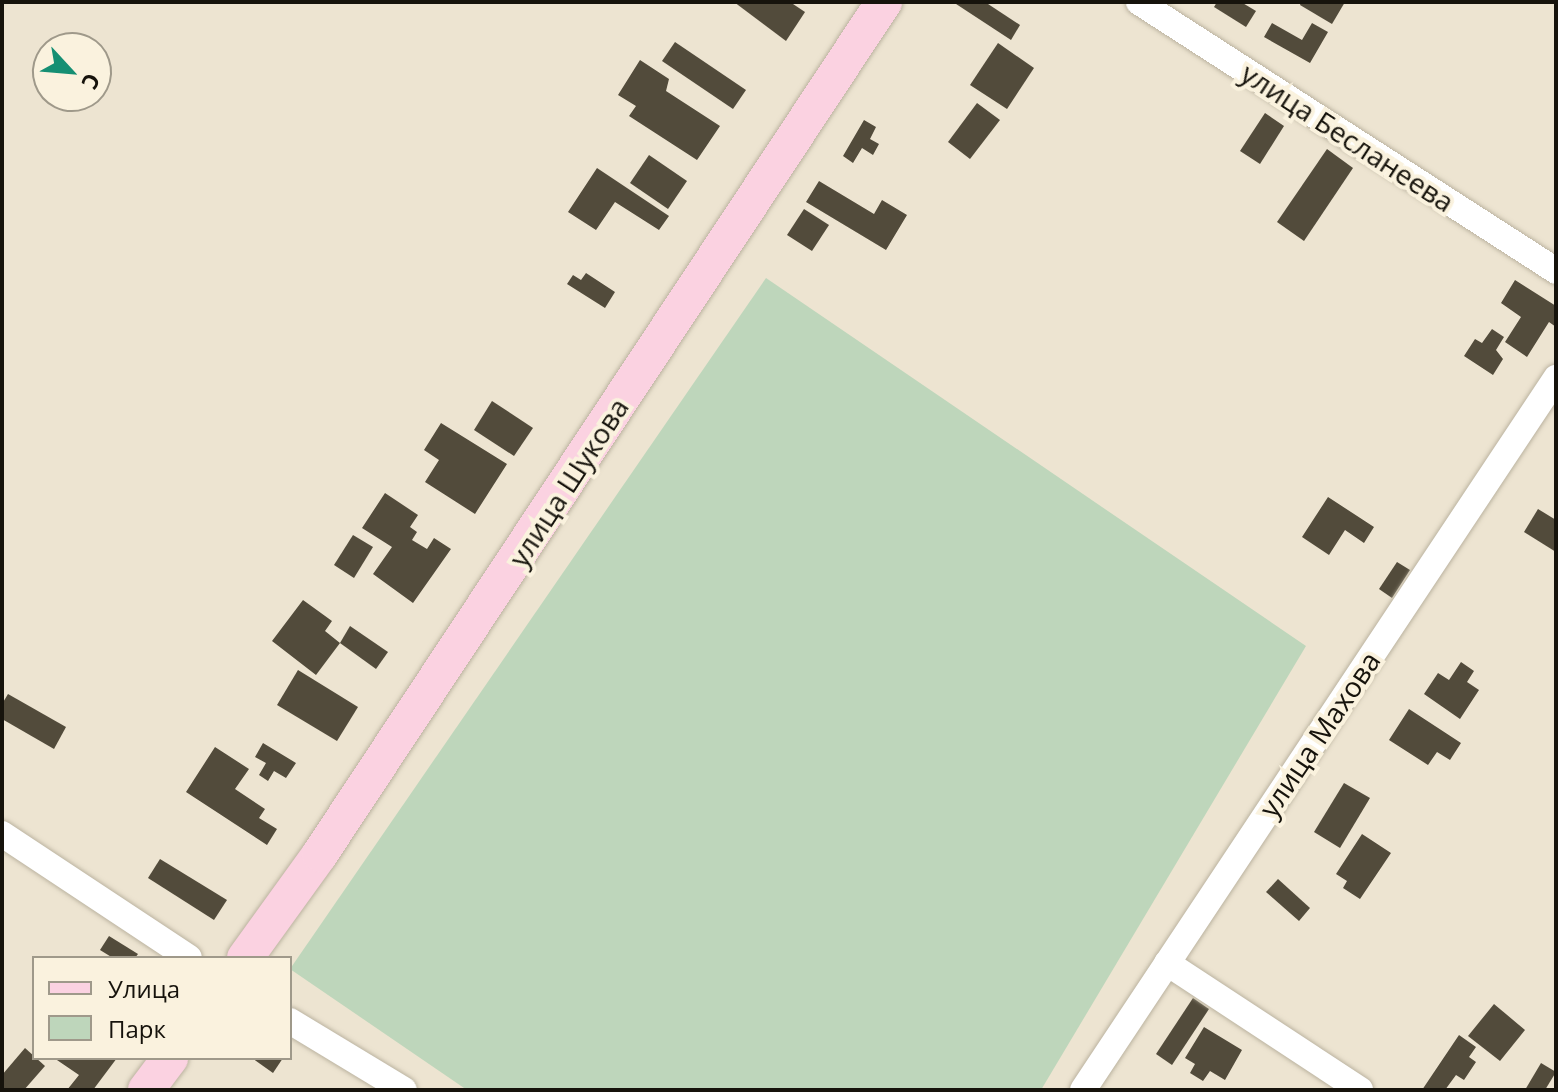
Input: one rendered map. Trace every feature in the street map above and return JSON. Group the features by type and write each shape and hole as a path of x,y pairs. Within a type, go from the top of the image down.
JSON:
{"main road":[{"name":"улица Шукова","path":"246,956 320,854 884,2"},
{"path":"146,1090 168,1060"}],"street":[{"name":"улица Бесланеева","path":"1139,2 1556,271"},
{"name":"улица Махова","path":"1083,1090 1556,378"},
{"path":"2,834 186,956"},
{"path":"1167,963 1360,1090"},
{"path":"292,1022 404,1090"}],"green space":[{"path":"766,278 1306,646 1041,1090 467,1090 292,970 292,966"}],"building":[{"path":"734,2 790,2 805,12 786,41"},
{"path":"953,2 985,2 1020,25 1011,40"},
{"path":"1217,2 1241,2 1256,11 1246,27 1214,7"},
{"path":"1301,2 1345,2 1332,24 1300,5"},
{"path":"1272,23 1302,40 1312,23 1328,32 1310,63 1264,37"},
{"path":"675,42 746,90 733,109 662,61"},
{"path":"998,43 1034,68 1007,109 970,85"},
{"path":"640,60 669,79 666,91 720,126 697,160 629,116 636,106 618,95"},
{"path":"977,103 1000,120 970,159 948,142"},
{"path":"1265,113 1284,126 1260,164 1240,151"},
{"path":"864,120 876,127 870,139 879,144 873,155 862,148 853,163 843,156"},
{"path":"1327,149 1353,168 1304,241 1277,222"},
{"path":"649,155 687,181 668,209 630,183"},
{"path":"597,168 669,216 659,230 615,202 596,230 568,212"},
{"path":"819,181 874,214 882,200 907,215 886,250 806,202"},
{"path":"804,209 829,225 812,251 787,235"},
{"path":"586,273 615,292 605,308 567,284 573,275 581,280"},
{"path":"1515,280 1556,306 1556,327 1549,322 1527,357 1505,342 1521,317 1501,303"},
{"path":"1492,329 1504,337 1496,350 1503,359 1493,375 1464,356 1475,339 1482,343"},
{"path":"492,401 533,428 514,456 474,430"},
{"path":"441,423 507,464 475,514 425,482 439,460 424,450"},
{"path":"385,493 418,515 410,527 417,532 412,540 427,549 434,538 451,549 413,603 373,574 392,547 362,528"},
{"path":"1328,497 1374,527 1364,543 1345,530 1329,555 1302,537"},
{"path":"1538,509 1556,520 1556,552 1524,532"},
{"path":"353,535 373,547 354,578 334,565"},
{"path":"1397,562 1410,570 1392,598 1379,589"},
{"path":"303,600 332,621 325,631 340,643 316,675 272,641"},
{"path":"350,626 388,652 376,669 340,643"},
{"path":"1461,662 1474,671 1467,682 1479,690 1460,719 1424,694 1438,673 1449,680"},
{"path":"298,670 358,707 337,741 277,705"},
{"path":"8,694 66,727 54,749 2,719 2,704"},
{"path":"1409,709 1461,743 1450,760 1437,752 1428,765 1389,740"},
{"path":"263,743 296,763 286,778 274,771 268,781 259,775 266,763 255,757"},
{"path":"215,747 249,769 235,789 265,809 259,818 277,829 267,845 186,792"},
{"path":"1344,783 1370,798 1340,848 1314,832"},
{"path":"1362,834 1391,853 1360,899 1343,888 1347,881 1336,874"},
{"path":"160,859 227,900 214,920 148,878"},
{"path":"1278,879 1310,908 1299,921 1266,892"},
{"path":"109,936 138,954 110,956 100,950"},
{"path":"1193,998 1209,1009 1172,1065 1156,1054"},
{"path":"1494,1004 1525,1030 1500,1061 1468,1036"},
{"path":"1204,1027 1242,1050 1225,1080 1210,1071 1203,1081 1190,1073 1195,1064 1185,1058"},
{"path":"1459,1035 1476,1047 1469,1057 1476,1062 1464,1080 1456,1075 1445,1090 1422,1090"},
{"path":"25,1048 32,1054 32,1060 38,1060 45,1066 24,1090 2,1090 2,1075"},
{"path":"57,1060 116,1060 93,1090 67,1090 79,1075"},
{"path":"255,1060 282,1060 273,1073"},
{"path":"1541,1063 1556,1072 1545,1090 1525,1090"}]}
